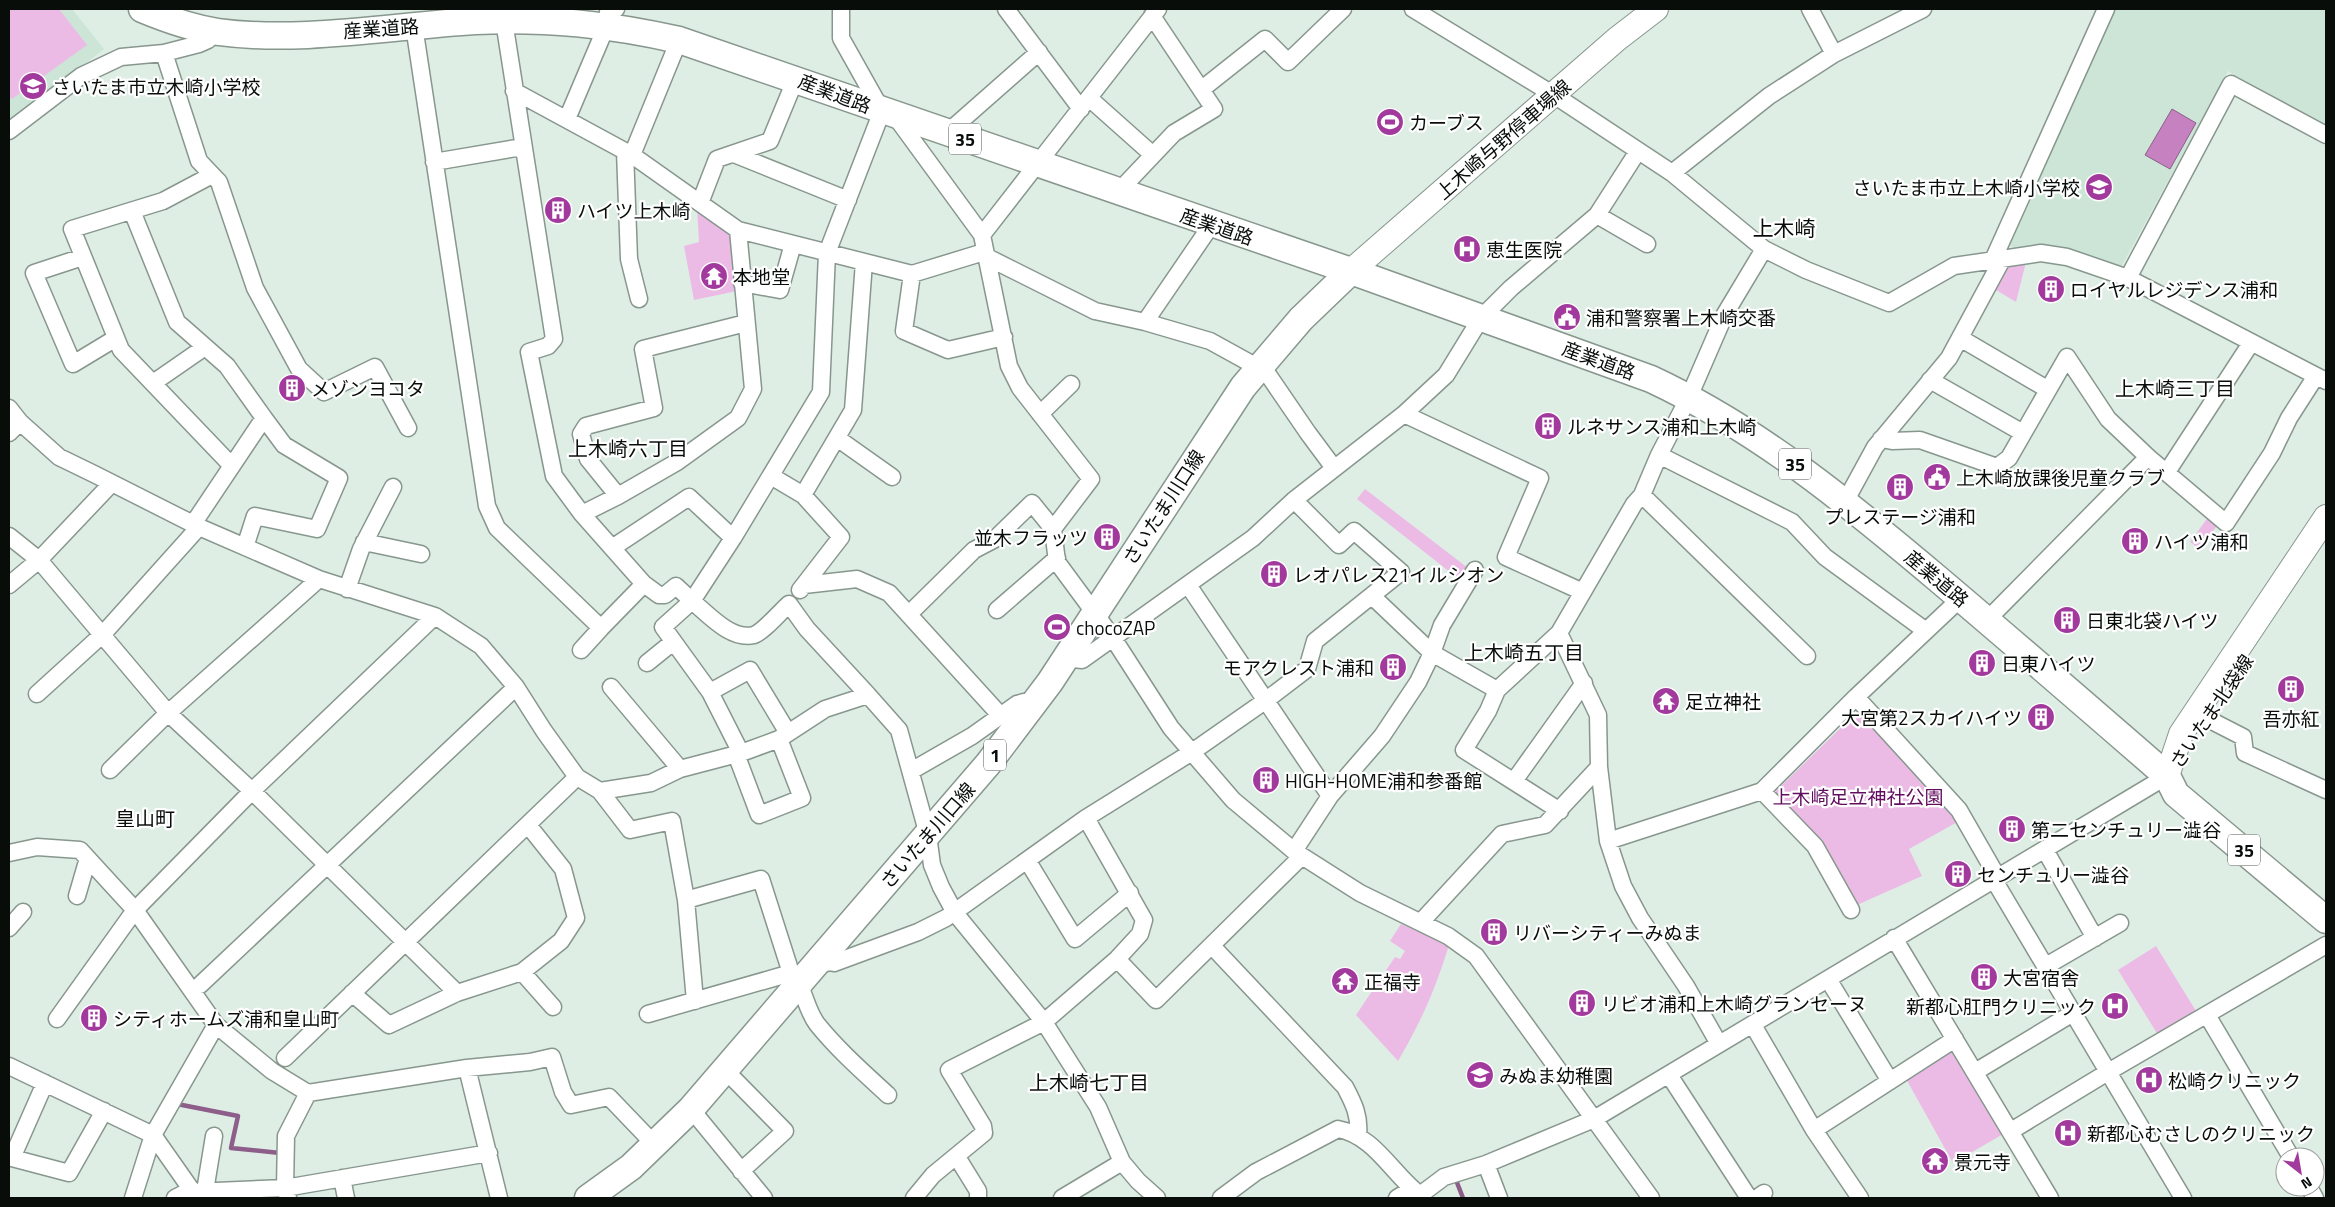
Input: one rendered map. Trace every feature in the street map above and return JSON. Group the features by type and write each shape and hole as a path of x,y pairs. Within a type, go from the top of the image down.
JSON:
{"main road":[{"name":"産業道路","path":"142,9 190,26 258,36 414,26 445,16 546,14 611,18 796,78 889,114 1351,272 1612,364 1689,397 1772,447 1845,502 1987,620 2167,776 2176,794 2326,920"},
{"name":"上木崎与野停車場線","path":"1351,272 1554,95 1645,12"},
{"name":"さいたま川口線","path":"599,1195 655,1145 691,1109 802,974 928,835 1034,706 1217,425 1259,368 1301,319 1351,272"},
{"name":"さいたま北袋線","path":"2167,776 2181,734 2326,517"},
{"name":"さいたま北袋線","path":"2167,776 2326,542"},
{"name":"産業道路","path":"2167,776 2188,782 2326,901"}],"street":[{"path":"841,9 840,38 889,114 982,235 984,254 1009,366 1020,388 1091,479 1053,529"},
{"path":"1006,9 1039,52 1085,104 1152,155"},
{"path":"1202,89 1266,39 1288,62 1343,9"},
{"path":"1413,9 1554,95 1638,150 1672,173 1764,249 1806,270 1889,303 1954,266 1998,258 2040,254 2067,257 2128,278 2321,379 2289,418 2272,453 2226,523 2148,457 2108,419 2067,357 2009,458 1997,467 1920,440 1892,441 1882,439"},
{"path":"1810,9 1834,54"},
{"path":"1672,173 1768,96 1834,54 1924,9"},
{"path":"1845,502 1875,447 1949,358 1960,338 1998,258 2106,9"},
{"path":"982,235 1155,12 1214,109 1174,133 1118,192"},
{"path":"501,15 554,340 548,346 529,352 554,476 582,514 644,584 659,595 665,595 676,586 720,625 740,636 755,634 789,604 841,537 803,495 771,476"},
{"path":"567,119 611,18"},
{"path":"414,26 487,506 497,528 601,628"},
{"path":"9,131 81,76 121,58 164,53 208,40 216,31"},
{"path":"639,299 629,259 628,153 678,40"},
{"path":"947,133 1039,52"},
{"path":"164,53 199,161 219,182 255,288 299,369 324,392 375,368 408,428"},
{"path":"700,203 717,160 770,141 796,78"},
{"path":"2128,278 2231,84 2326,135"},
{"path":"514,91 628,153 738,230 912,274 984,254 1095,311 1145,322 1210,341 1270,376 1308,434 1334,468"},
{"path":"710,692 750,670 784,736 802,798 759,815 738,753 710,692 663,627 692,601 733,538 821,392 827,253 848,200 889,114"},
{"path":"434,162 522,147"},
{"path":"1066,658 1082,660 1188,585 1253,538 1294,500 1404,414 1446,375 1481,318 1511,288 1597,215 1638,150"},
{"path":"734,154 848,200"},
{"path":"212,175 163,201 72,229 121,350 232,466"},
{"path":"132,211 177,322 227,366 284,445 338,478 316,529 255,516 245,547"},
{"path":"1597,215 1647,244"},
{"path":"1145,322 1212,224"},
{"path":"582,514 677,462 738,418 753,388 738,230"},
{"path":"742,283 780,290 793,244"},
{"path":"1560,811 1464,750 1488,711 1497,690 1560,633 1634,504 1642,495 1659,455 1689,397 1725,314 1764,249"},
{"path":"84,257 34,273 73,364 116,338"},
{"path":"803,495 853,410 864,262"},
{"path":"912,274 904,332 948,350 1004,337"},
{"path":"618,496 588,459 581,434 586,426 654,408 643,350 746,323"},
{"path":"1960,338 2047,389"},
{"path":"2166,472 2250,343"},
{"path":"153,383 205,347"},
{"path":"1930,380 2023,433"},
{"path":"1040,414 1071,384"},
{"path":"9,408 14,427 59,456 196,526 319,579 435,616 481,646 516,687 544,731 577,777 600,791 630,830 672,821 686,900 695,1001"},
{"path":"1404,414 1540,478 1506,557 1583,592"},
{"path":"37,694 103,634 196,526 232,466 264,418"},
{"path":"837,438 892,477"},
{"path":"1659,455 1792,522 1825,556 1926,631"},
{"path":"1987,620 2148,457"},
{"path":"9,585 39,560 112,483"},
{"path":"347,589 364,542 393,487"},
{"path":"1642,495 1807,656"},
{"path":"612,548 689,497 733,538"},
{"path":"648,1014 802,974 829,962 834,963 918,932 954,913 961,906 1086,818 1192,752 1265,701 1307,668 1315,641 1401,572 1354,531 1339,545 1294,500"},
{"path":"908,614 974,550 995,539 1032,504 1053,529 1057,562 1113,638 1171,728 1233,800 1298,853 1360,893 1448,936 1476,956 1651,1198"},
{"path":"9,536 39,560 168,713 252,791 457,993"},
{"path":"364,542 421,554"},
{"path":"997,610 1057,558"},
{"path":"1117,959 1156,1000 1212,946 1298,853 1330,796 1382,736 1418,682 1432,653 1442,625 1475,570"},
{"path":"110,770 168,713 319,579"},
{"path":"804,585 857,579 889,593 1000,715"},
{"path":"581,650 644,584"},
{"path":"1188,585 1330,796"},
{"path":"1372,596 1432,653 1497,690"},
{"path":"1608,841 1762,791 1961,598"},
{"path":"789,604 807,629 899,730 912,771 928,835 932,865 954,913 1044,1022 1098,1107 1122,1162 1138,1181 1157,1198"},
{"path":"57,1019 135,910 252,791 435,616"},
{"path":"1560,633 1598,715 1600,767 1608,841 1623,886 1640,918 1686,986 1719,1044"},
{"path":"647,663 673,642"},
{"path":"1514,781 1584,683"},
{"path":"200,985 516,687"},
{"path":"611,687 680,769"},
{"path":"600,791 650,783 680,769 738,753 784,736 825,708 868,695"},
{"path":"1856,698 1959,810 1996,879 2073,1013 2182,1198"},
{"path":"912,771 972,736 1000,715 1024,702 1034,706"},
{"path":"2206,718 2243,738 2245,753 2326,790"},
{"path":"1421,922 1502,834 1545,826 1600,767"},
{"path":"1398,1198 1418,1194 1444,1177 1486,1164 1594,1119 2167,776"},
{"path":"285,1058 577,777"},
{"path":"1762,791 1815,846 1851,910"},
{"path":"914,1198 934,1175 984,1133 983,1126 949,1070 1044,1022 1117,959 1140,934 1144,920 1086,818"},
{"path":"352,993 389,1025 457,993 522,972 561,941 576,918 563,869 528,825"},
{"path":"9,853 37,847 80,850 135,910 216,1025 272,1071 308,1093 467,1068 530,1062 552,1057 563,1092 571,1105 609,1097 655,1145"},
{"path":"2045,850 2095,938"},
{"path":"1027,860 1075,939 1130,893"},
{"path":"78,896 86,865 90,861"},
{"path":"686,900 761,880 802,974 816,1022 847,1057 888,1095"},
{"path":"9,928 23,912"},
{"path":"2046,966 2120,924"},
{"path":"1894,938 2050,1198"},
{"path":"2011,1131 2326,945"},
{"path":"1212,946 1345,1087 1355,1106 1360,1122 1358,1136"},
{"path":"522,972 554,1007"},
{"path":"1828,978 1890,1080"},
{"path":"1975,1072 2073,1013"},
{"path":"2207,1016 2285,1147"},
{"path":"133,1198 153,1135 216,1025"},
{"path":"1753,1025 1814,1130 1860,1198"},
{"path":"1814,1130 1955,1039"},
{"path":"9,1066 153,1135 198,1194"},
{"path":"467,1068 499,1198"},
{"path":"725,1070 785,1131 741,1171"},
{"path":"1669,1075 1757,1196"},
{"path":"45,1083 10,1158 69,1173 104,1112"},
{"path":"286,1193 286,1136 308,1093"},
{"path":"691,1109 764,1198"},
{"path":"1221,1198 1256,1172 1338,1129 1358,1136 1374,1148 1418,1194"},
{"path":"198,1194 214,1136"},
{"path":"175,1198 185,1193 286,1193 342,1178 489,1153"},
{"path":"957,1157 978,1191 978,1198"},
{"path":"1062,1198 1122,1162"},
{"path":"1486,1164 1499,1198"},
{"path":"342,1178 346,1198"}],"shaded area":[{"name":"さいたま市立木崎小学校","path":"9,9 72,9 104,49 9,122"},
{"name":"さいたま市立上木崎小学校","path":"2114,9 2326,9 2326,130 2228,71 2120,269 2019,250 2007,244"},
{"path":"2172,109 2196,123 2170,169 2145,155"}],"green space":[{"name":"さいたま市立木崎小学校","path":"9,9 59,9 87,45 12,99 9,97"},
{"path":"697,206 730,232 737,291 694,300 684,246 699,242"},
{"path":"2011,262 2026,262 2016,302 1996,290"},
{"path":"1365,489 1468,568 1460,580 1357,499"},
{"path":"2209,516 2219,523 2200,549 2190,542"},
{"name":"上木崎足立神社公園","path":"1859,710 1961,820 1909,849 1922,876 1857,905 1822,844 1775,792"},
{"path":"1401,924 1449,945 1427,1004 1398,1061 1356,1015 1395,957 1400,959 1405,951 1390,941"},
{"path":"2156,946 2196,1011 2158,1035 2118,970"},
{"path":"1950,1046 2005,1133 1953,1163 1905,1077"}],"waterway":[{"path":"177,1104 238,1116 231,1148 280,1153 279,1155"},
{"path":"1456,1180 1463,1198"}],"place":[{"name":"さいたま市立木崎小学校","path":"33,86"},
{"name":"カーブス","path":"1390,122"},
{"name":"さいたま市立上木崎小学校","path":"2099,187"},
{"name":"ハイツ上木崎","path":"558,210"},
{"name":"恵生医院","path":"1467,249"},
{"name":"本地堂","path":"714,276"},
{"name":"ロイヤルレジデンス浦和","path":"2051,289"},
{"name":"浦和警察署上木崎交番","path":"1567,317"},
{"name":"メゾンヨコタ","path":"292,388"},
{"name":"ルネサンス浦和上木崎","path":"1548,426"},
{"name":"上木崎放課後児童クラブ","path":"1937,477"},
{"name":"プレステージ浦和","path":"1900,487"},
{"name":"並木フラッツ","path":"1107,537"},
{"name":"ハイツ浦和","path":"2135,541"},
{"name":"レオパレス21イルシオン","path":"1274,574"},
{"name":"日東北袋ハイツ","path":"2067,620"},
{"name":"chocoZAP","path":"1057,627"},
{"name":"日東ハイツ","path":"1982,663"},
{"name":"モアクレスト浦和","path":"1393,667"},
{"name":"吾亦紅","path":"2291,689"},
{"name":"足立神社","path":"1666,701"},
{"name":"大宮第2スカイハイツ","path":"2041,717"},
{"name":"HIGH-HOME浦和参番館","path":"1266,780"},
{"name":"第二センチュリー澁谷","path":"2012,829"},
{"name":"センチュリー澁谷","path":"1958,874"},
{"name":"リバーシティーみぬま","path":"1494,932"},
{"name":"大宮宿舎","path":"1984,977"},
{"name":"正福寺","path":"1345,981"},
{"name":"リビオ浦和上木崎グランセーヌ","path":"1582,1003"},
{"name":"新都心肛門クリニック","path":"2115,1006"},
{"name":"シティホームズ浦和皇山町","path":"94,1018"},
{"name":"みぬま幼稚園","path":"1480,1075"},
{"name":"松崎クリニック","path":"2149,1080"},
{"name":"新都心むさしのクリニック","path":"2068,1133"},
{"name":"景元寺","path":"1935,1161"}],"district":[{"name":"上木崎","path":"1784,228"},
{"name":"上木崎三丁目","path":"2175,388"},
{"name":"上木崎六丁目","path":"628,448"},
{"name":"上木崎五丁目","path":"1524,652"},
{"name":"皇山町","path":"145,818"},
{"name":"上木崎七丁目","path":"1089,1082"}]}
